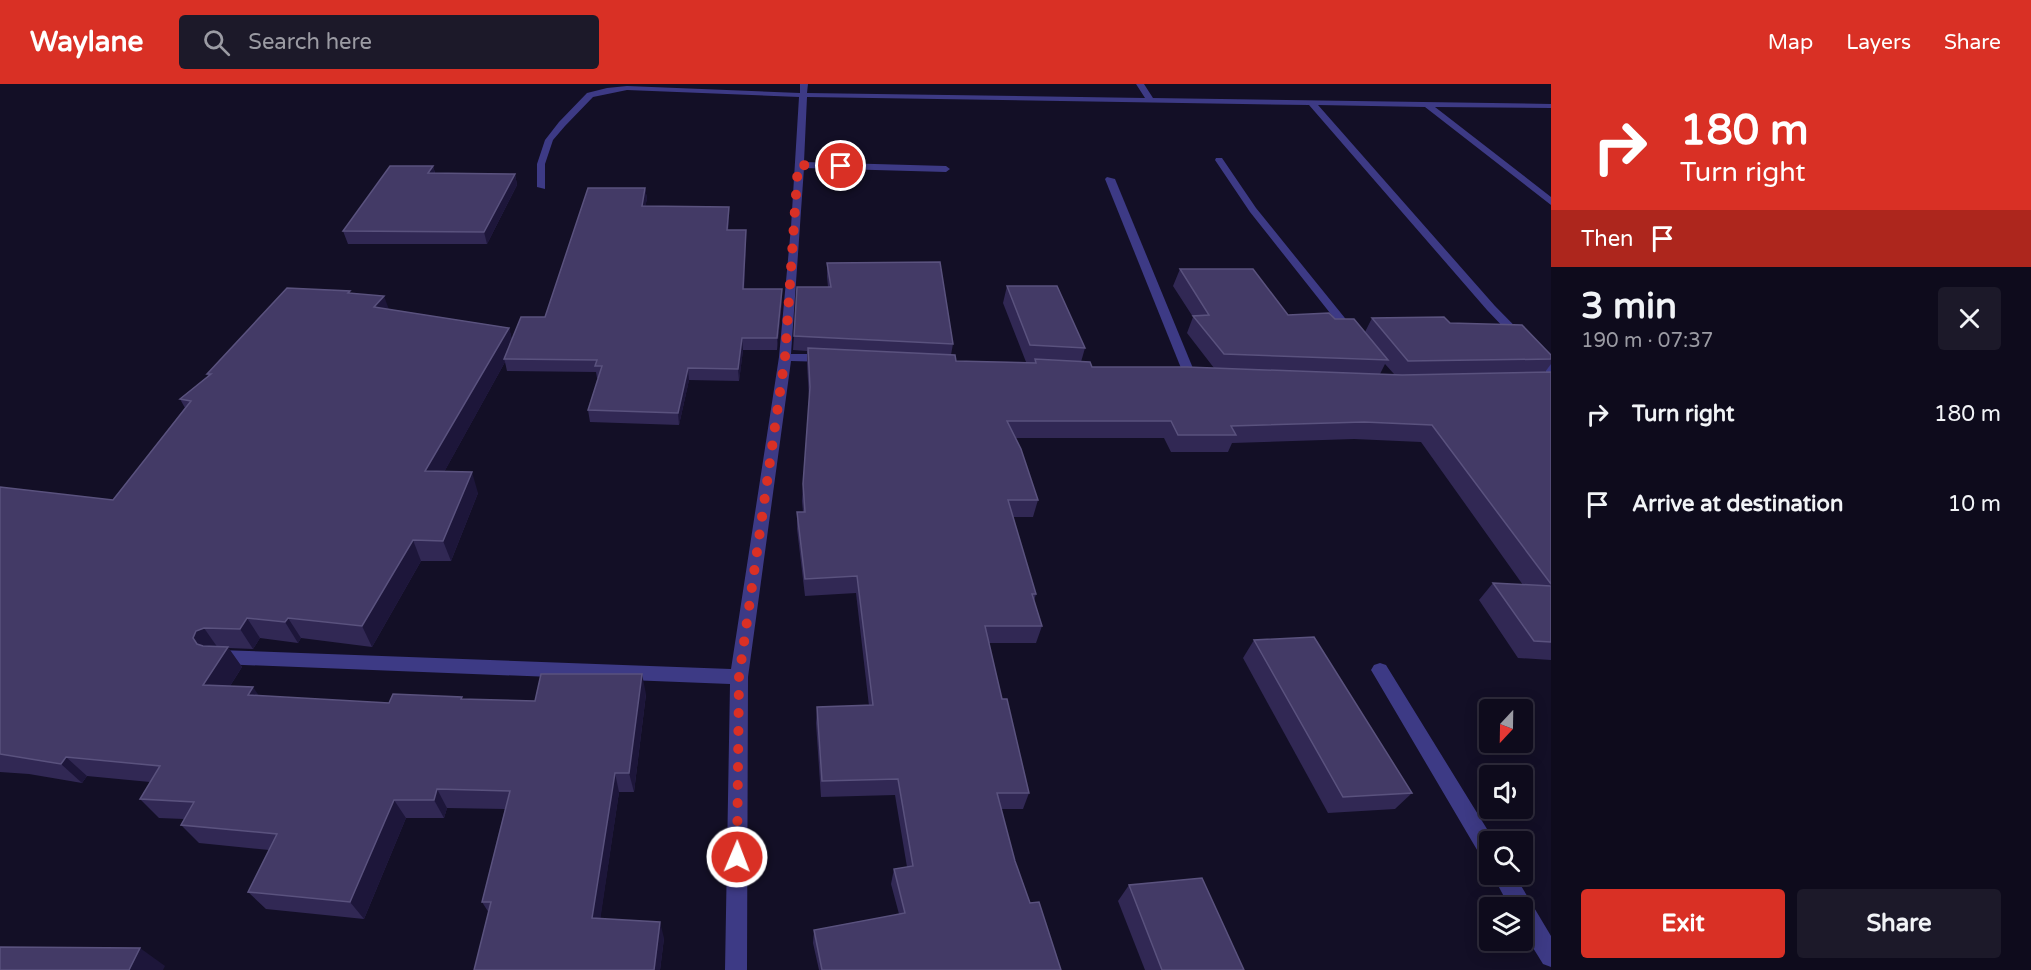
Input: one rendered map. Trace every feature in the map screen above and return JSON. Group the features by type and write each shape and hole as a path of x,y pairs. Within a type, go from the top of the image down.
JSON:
{"street":[{"path":"1140,84 1150,100"},
{"path":"542,187 541,164 549,140 590,95 627,88 803,89 1150,100 1551,106"},
{"path":"736,970 739,677 785,357 803,89"},
{"path":"1311,102 1491,308 1551,370"},
{"path":"1427,104 1551,202"},
{"path":"1219,160 1253,210 1359,341"},
{"path":"798,165 946,169"},
{"path":"1110,179 1192,378"},
{"path":"785,357 842,358"},
{"path":"219,657 739,677"},
{"path":"1380,670 1479,835"},
{"path":"1533,926 1551,956"}],"building":[{"path":"390,166 433,166 428,173 515,174 484,232 343,231"},
{"path":"588,188 645,188 642,206 729,207 727,230 746,230 743,289 782,289 777,338 742,338 738,369 688,368 678,413 588,410 602,366 595,366 597,360 504,359 521,317 545,317"},
{"path":"940,262 953,344 794,336 797,287 831,287 827,263"},
{"path":"1180,269 1253,269 1288,315 1329,313 1335,319 1354,319 1388,360 1224,354 1193,316 1209,315"},
{"path":"1007,286 1057,286 1085,348 1030,345"},
{"path":"287,288 350,291 348,293 384,296 374,307 509,328 425,471 472,472 443,541 413,540 362,626 288,618 285,622 247,618 240,629 204,628 196,631 193,638 197,644 228,647 203,685 253,687 248,695 389,703 393,694 535,701 541,674 642,674 629,773 615,773 592,918 660,922 654,970 474,970 491,902 482,902 510,791 437,789 434,800 394,800 350,902 248,892 277,834 181,825 194,802 140,799 160,766 66,757 61,764 0,754 0,487 113,500 191,401 180,399 211,374 207,374"},
{"path":"1444,317 1450,323 1522,325 1551,355 1551,359 1408,361 1372,318"},
{"path":"808,348 955,355 956,361 1036,363 1035,359 1090,362 1092,367 1187,367 1402,375 1551,372 1551,584 1432,425 1364,422 1231,426 1236,435 1178,435 1171,421 1007,421 1021,449 1038,500 1008,500 1036,594 1032,594 1042,626 985,626 1002,699 1007,699 1029,793 997,793 1015,861 1030,903 1039,902 1061,970 822,970 814,930 905,913 894,869 913,866 898,779 822,781 817,707 873,705 857,576 805,579 797,512 805,512 803,484 810,387"},
{"path":"1493,583 1551,586 1551,642 1534,641"},
{"path":"1314,637 1412,793 1343,797 1254,640"},
{"path":"1202,878 1244,970 1162,970 1129,885"},
{"path":"0,947 140,948 129,970 0,970"}],"route":[{"path":"737,857 739,677 785,357 796,227 798,165 841,166"}]}
